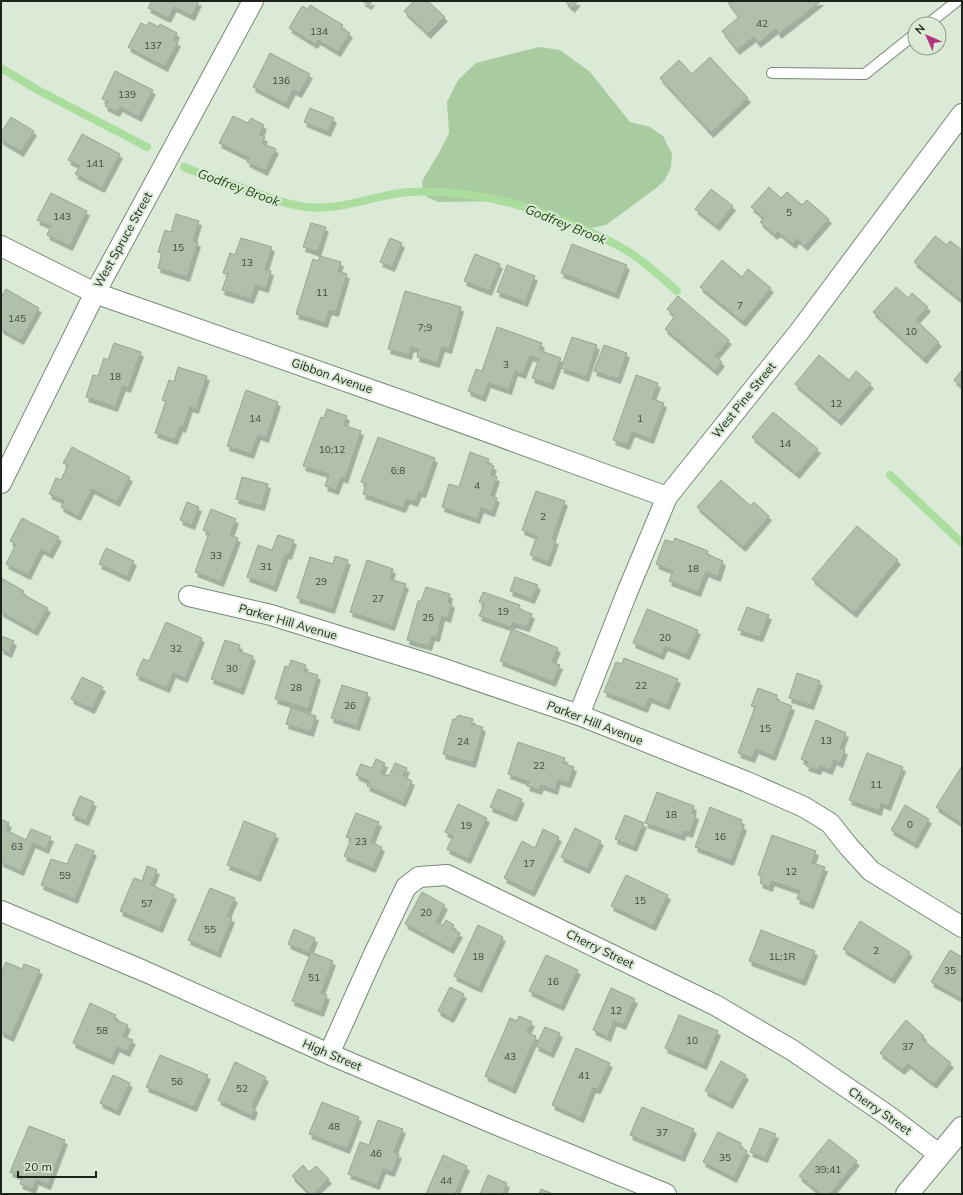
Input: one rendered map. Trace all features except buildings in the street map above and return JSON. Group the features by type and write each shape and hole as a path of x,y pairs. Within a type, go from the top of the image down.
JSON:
{"street":[{"name":"West Spruce Street","path":"1,483 94,293 253,1"},
{"name":"West Pine Street","path":"579,715 626,595 667,497 799,332 962,114"},
{"name":"Gibbon Avenue","path":"1,246 94,293 411,404 667,497"},
{"name":"Parker Hill Avenue","path":"189,596 271,615 435,666 579,715 747,782 804,808 830,823 871,871 962,927"},
{"name":"Cherry Street","path":"329,1054 406,887 419,877 447,875 715,1005 792,1050 890,1117 940,1155"},
{"name":"High Street","path":"1,911 144,971 329,1054 666,1194"},
{"path":"907,1194 962,1128"}],"lane":[{"path":"938,16 957,1"},
{"path":"772,73 865,74 907,40"}],"green space":[{"path":"539,47 560,50 590,72 630,122 650,127 663,136 672,154 671,167 665,180 606,225 591,228 577,226 540,212 502,201 438,202 427,197 423,192 422,181 449,133 447,102 458,80 476,63"}],"waterway":[{"name":"Godfrey Brook","path":"1,68 34,88 147,147"},
{"name":"Godfrey Brook","path":"184,167 278,200 307,207 333,207 395,194 431,191 498,200 563,220 609,241 638,258 677,291"},
{"name":"Godfrey Brook","path":"890,475 962,543"}]}
